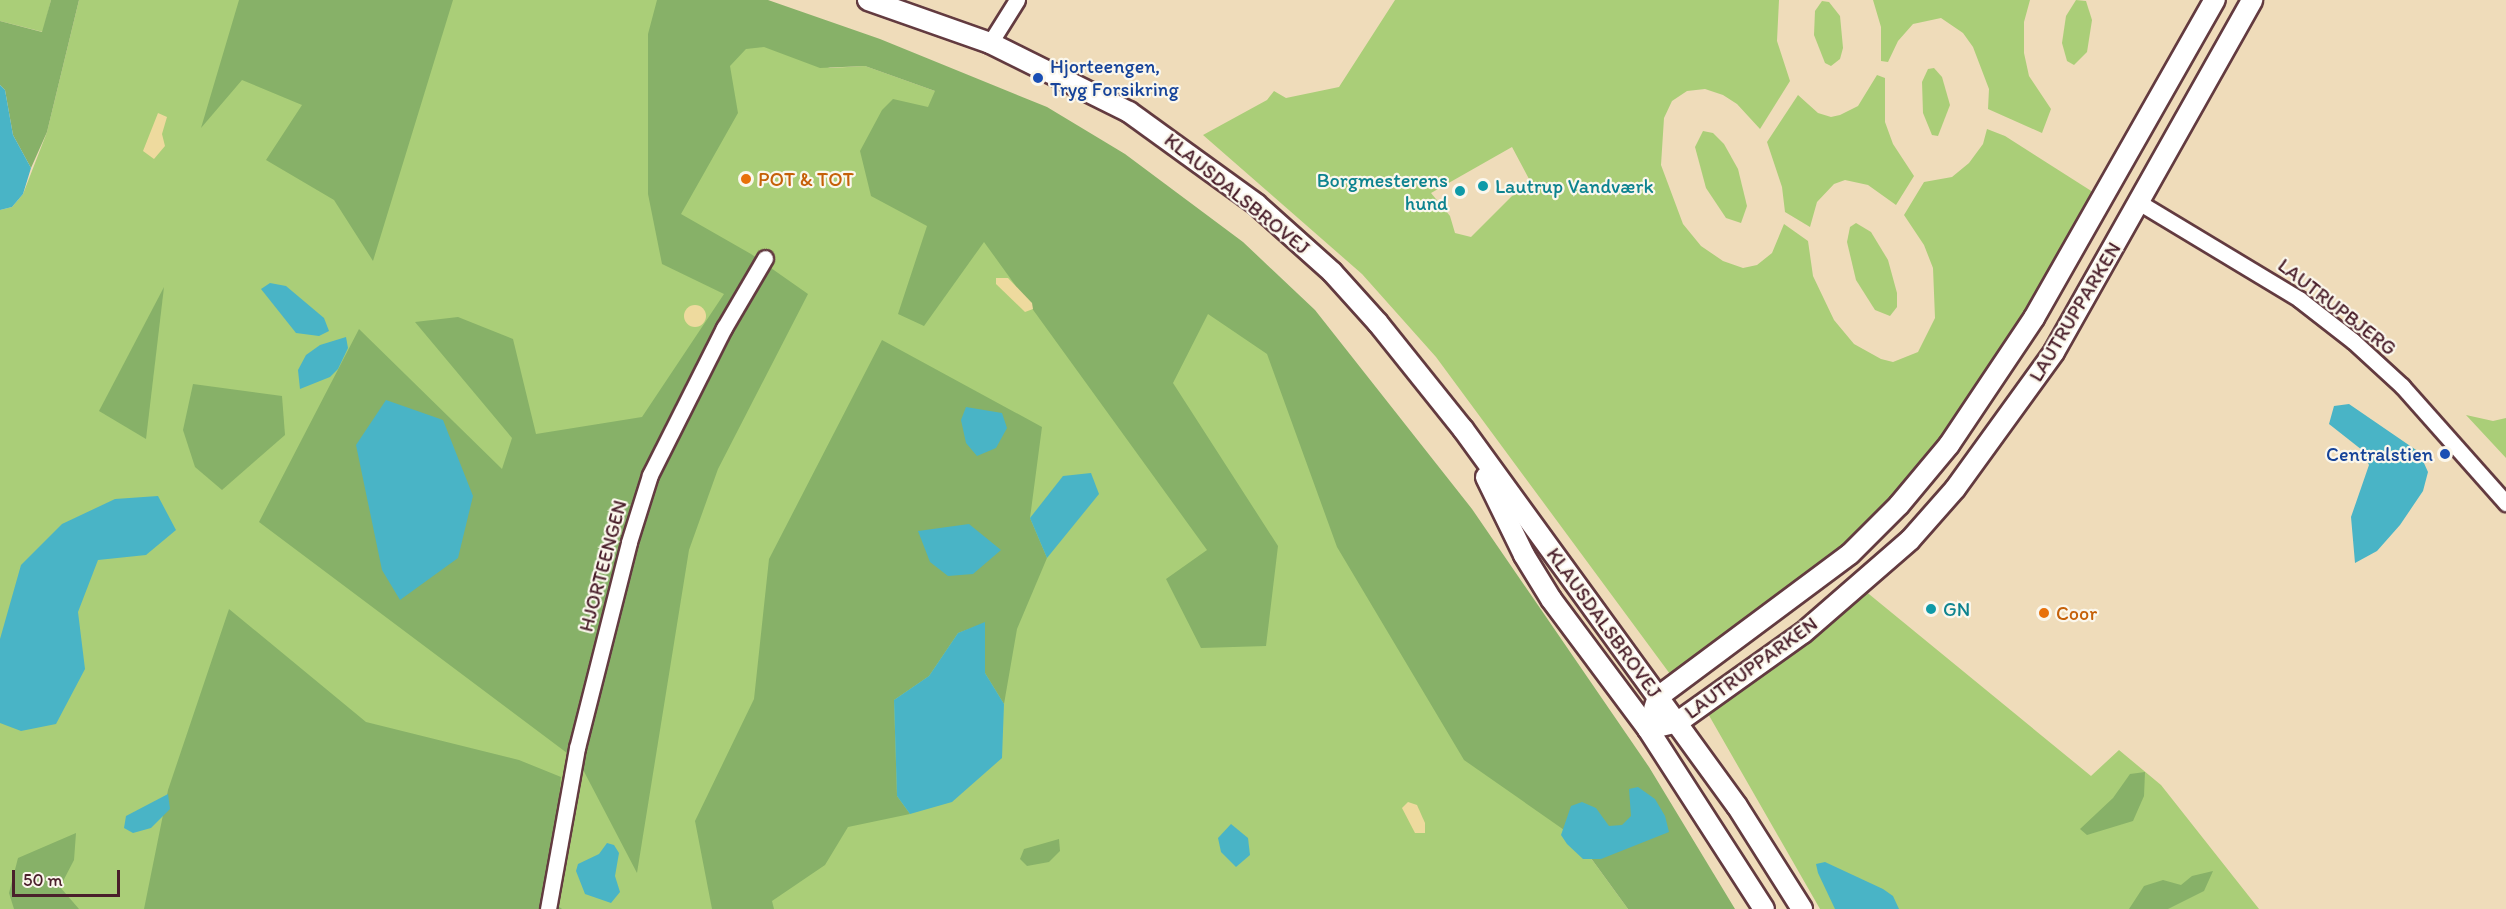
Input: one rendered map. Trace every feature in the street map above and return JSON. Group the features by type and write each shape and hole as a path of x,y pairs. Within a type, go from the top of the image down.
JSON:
{"street":[{"name":"KLAUSDALSBROVEJ","path":"868,0 990,44 1129,112 1257,204 1332,272 1378,323 1463,429 1678,722 1737,806 1802,909"},
{"path":"990,44 1017,0"},
{"name":"LAUTRUPPARKEN","path":"1648,729 1658,697 1812,585 1899,505 1948,445 2013,353 2215,0"},
{"name":"LAUTRUPPARKEN","path":"1648,729 1678,722 1803,633 1917,531 1991,443 2054,352 2140,203 2252,0"},
{"path":"2110,186 2140,203"},
{"name":"LAUTRUPBJERG","path":"2140,203 2299,299 2353,341 2402,386 2506,503"},
{"name":"HJORTEENGEN","path":"548,909 577,748 629,542 650,475 724,328 765,258"},
{"name":"KLAUSDALSBROVEJ","path":"1463,429 1524,555 1551,599 1648,729 1764,909"}],"green space":[{"path":"0,0 51,0 43,32 0,21"},
{"path":"51,0 79,0 47,132 31,168 13,135 5,90 0,85 0,21 42,32"},
{"path":"79,0 659,0 830,68 865,66 935,91 1223,278 1577,839 1628,909 0,909 0,210 12,207 23,194 47,132"},
{"path":"239,0 453,0 373,261 334,200 266,160 302,105 242,80 201,128"},
{"path":"657,0 768,0 880,39 1047,107 1125,154 1243,242 1315,310 1472,509 1649,767 1735,909 1628,909 1577,839 1464,760 1337,547 1267,354 1208,314 1173,383 1278,546 1266,646 1201,648 1166,579 1207,550 984,242 924,326 898,314 927,226 871,196 860,151 882,110 893,99 928,107 935,91 865,66 820,68 764,47 746,49 730,66 738,113 681,214 751,254 808,294 718,469 689,550 637,873 579,762 259,522 359,329 502,469 512,438 415,322 458,317 513,339 536,434 642,417 724,294 662,264 648,194 648,34"},
{"path":"1395,0 1779,0 1777,41 1790,81 1760,129 1737,104 1723,95 1705,89 1687,91 1672,101 1664,118 1661,165 1683,224 1701,246 1723,261 1743,268 1757,265 1772,253 1784,224 1808,241 1813,276 1834,320 1854,344 1881,359 1893,362 1918,352 1935,318 1933,268 1924,245 1904,215 1924,182 1952,177 1969,163 1983,144 1987,129 2005,136 2096,194 2002,357 1943,440 1892,497 1803,583 1670,674 1436,357 1362,274 1203,135 1267,100 1274,91 1286,98 1339,87","holes":["1512,147 1529,179 1471,237 1455,233 1450,216 1431,193"]},
{"path":"1873,0 2030,0 2024,22 2024,53 2029,76 2051,109 2042,133 1988,109 1989,89 1973,47 1963,33 1941,18 1913,24 1898,41 1888,62 1881,61 1881,27"},
{"path":"2076,0 2086,1 2092,20 2087,52 2074,65 2067,61 2062,43 2066,16"},
{"path":"1822,1 1829,2 1840,16 1843,48 1840,59 1831,66 1825,63 1814,35 1815,11"},
{"path":"1934,68 1942,77 1950,105 1938,136 1932,135 1923,113 1922,82 1928,69"},
{"path":"1877,75 1885,78 1885,122 1893,144 1914,176 1896,205 1868,185 1845,180 1834,184 1817,202 1810,227 1785,212 1782,187 1767,142 1798,95 1818,113 1831,117 1840,115 1858,106"},
{"path":"1703,131 1713,133 1724,144 1738,169 1747,206 1741,223 1726,218 1706,188 1695,147"},
{"path":"1856,223 1871,232 1888,260 1897,293 1897,307 1890,316 1875,310 1856,280 1847,242 1850,227"},
{"path":"164,287 146,439 99,411"},
{"path":"882,340 1042,427 1030,518 1047,558 1017,629 1004,704 985,673 985,623 958,633 929,676 894,700 897,796 910,814 848,827 825,865 772,901 774,909 712,909 695,821 754,699 769,559"},
{"path":"193,384 282,396 285,435 222,490 195,467 183,430"},
{"path":"2466,415 2493,421 2506,418 2506,458"},
{"path":"1864,590 2091,776 2119,750 2161,785 2259,909 1820,909 1707,712"},
{"path":"229,609 366,722 519,760 561,777 554,858 554,903 562,909 144,909 168,790"},
{"path":"2145,772 2144,796 2133,821 2087,835 2080,829 2113,798 2130,774"},
{"path":"76,833 74,860 60,887 79,909 14,909 9,893 18,858"},
{"path":"1059,839 1060,851 1049,862 1027,866 1020,859 1024,849"},
{"path":"2213,871 2204,891 2168,909 2129,909 2144,886 2163,880 2181,885 2192,876"}],"sand":[{"path":"158,113 167,117 162,134 165,146 154,159 143,151"},
{"path":"996,278 1008,278 1032,303 1033,309 1025,312 996,284"},
{"path":"691,305 699,305 706,312 706,320 699,327 691,327 684,320 684,312"},
{"path":"1408,802 1417,805 1425,823 1425,833 1415,833 1402,808"}],"water":[{"path":"0,85 5,90 13,135 31,168 23,194 12,207 0,210"},
{"path":"270,283 286,286 324,318 329,331 319,336 296,333 261,289"},
{"path":"346,337 348,348 338,369 330,377 300,389 298,370 306,355 320,345"},
{"path":"386,400 443,420 473,496 458,558 400,600 382,570 356,445"},
{"path":"2349,404 2419,452 2428,472 2423,491 2400,525 2377,551 2355,563 2351,517 2369,465 2362,450 2329,424 2334,406"},
{"path":"966,407 1002,413 1007,428 996,448 977,456 966,443 961,420"},
{"path":"1091,473 1099,494 1047,558 1030,518 1063,476"},
{"path":"158,496 176,530 146,555 98,560 78,612 85,669 56,724 21,731 0,723 0,639 21,565 62,524 115,499"},
{"path":"969,524 1001,550 973,574 948,576 930,562 918,531"},
{"path":"985,622 985,673 1004,704 1002,758 952,802 910,814 897,796 894,700 929,676 958,633"},
{"path":"1638,787 1655,799 1665,816 1669,832 1601,859 1583,859 1567,844 1561,835 1571,806 1582,802 1596,808 1609,826 1622,825 1631,816 1629,789"},
{"path":"168,794 170,809 151,828 133,833 124,828 126,816"},
{"path":"1231,824 1248,838 1250,855 1236,867 1221,852 1218,838"},
{"path":"607,843 614,845 619,853 615,876 620,892 611,903 585,894 576,871 578,864 599,854"},
{"path":"1825,862 1883,889 1893,896 1899,909 1835,909 1816,864"}],"place":[{"name":"Hjorteengen, Tryg Forsikring","path":"1038,78"},
{"name":"POT & TOT","path":"746,179"},
{"name":"Lautrup Vandværk","path":"1483,186"},
{"name":"Borgmesterens hund","path":"1460,191"},
{"name":"Centralstien","path":"2445,454"},
{"name":"GN","path":"1931,609"},
{"name":"Coor","path":"2044,613"}]}
